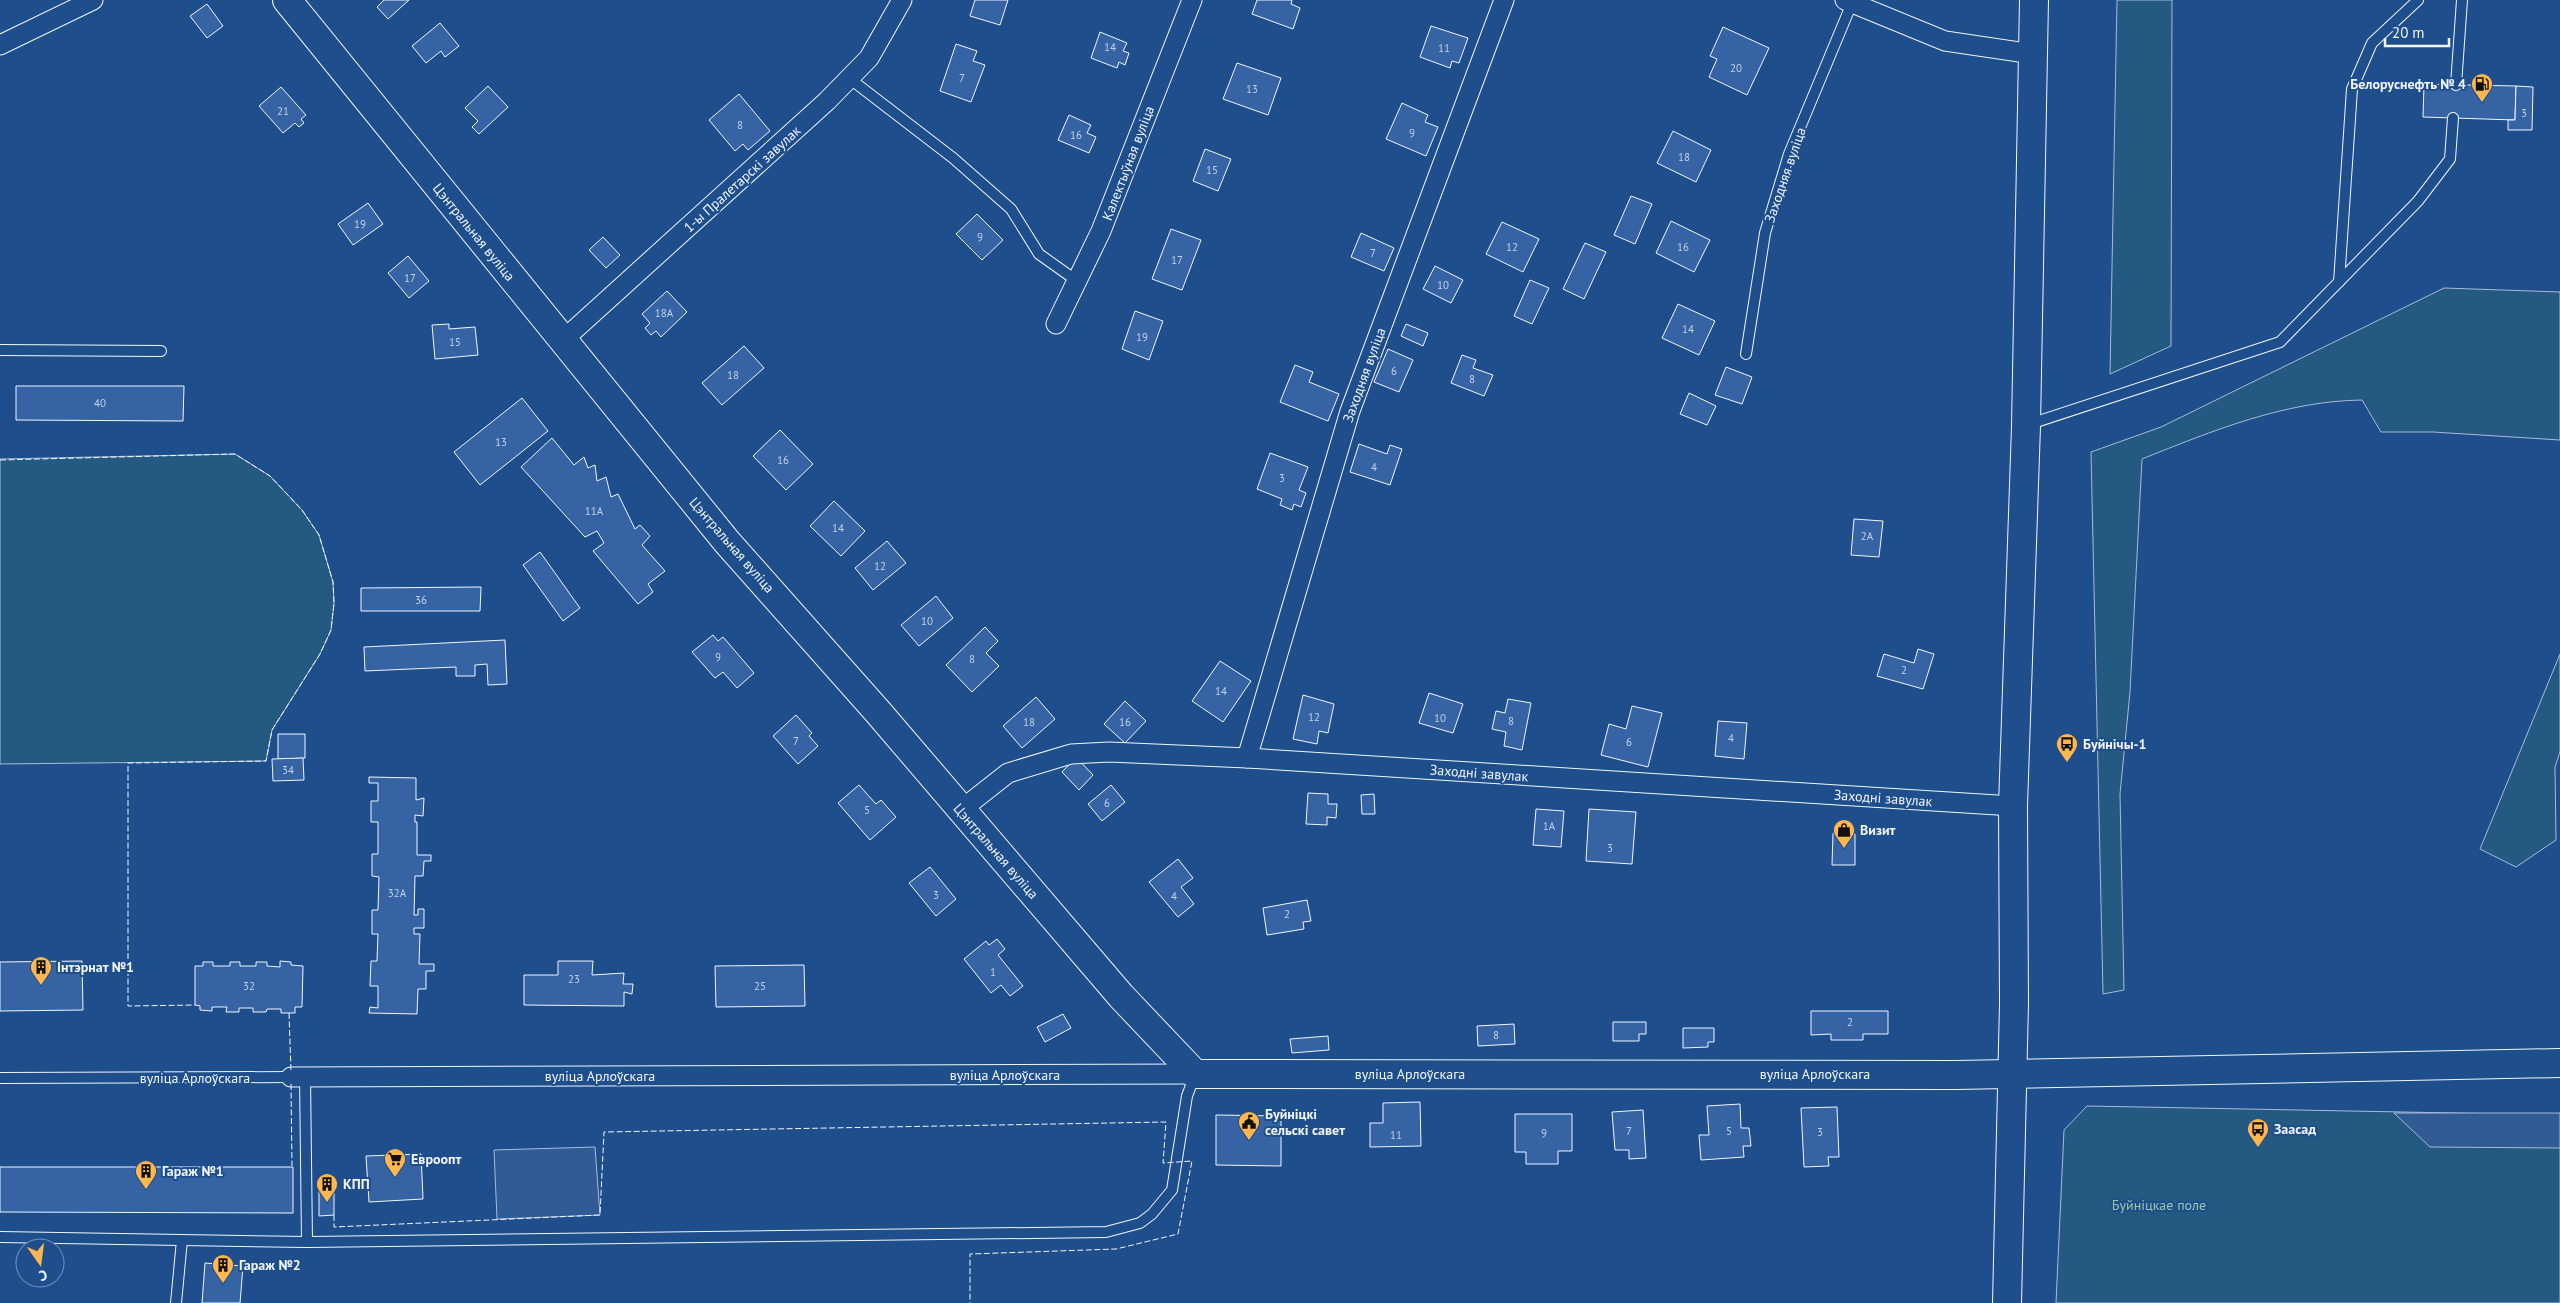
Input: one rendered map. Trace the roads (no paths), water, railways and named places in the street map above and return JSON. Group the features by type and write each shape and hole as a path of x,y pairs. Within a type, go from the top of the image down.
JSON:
{"street":[{"path":"0,45 93,0"},
{"name":"Цэнтральная вуліца","path":"287,0 727,542 872,704 1120,996 1195,1074"},
{"name":"1-ы Пралетарскі завулак","path":"562,341 850,78 869,58 902,0"},
{"name":"Калектыўная вуліца","path":"1056,324 1101,231 1192,0"},
{"name":"Заходняя вуліца","path":"1247,758 1350,411 1504,0"},
{"path":"2007,1303 2014,1003 2013,806 2026,426 2034,0"},
{"path":"1848,2 1945,41 2033,54"},
{"name":"Заходні завулак","path":"961,810 1008,773 1071,754 1109,752 1247,758 2013,806"},
{"name":"вуліца Арлоўскага","path":"298,1077 2011,1074 2098,1070 2180,1071 2375,1065 2560,1063"}],"lane":[{"path":"2339,282 2352,89 2372,43 2418,0"},
{"path":"2456,85 2462,0"},
{"name":"Заходняя вуліца","path":"1746,354 1765,233 1790,154 1848,2"},
{"path":"850,78 953,158 1011,209 1039,254 1077,281"},
{"path":"2026,426 2280,342 2418,201 2450,159 2453,118"},
{"path":"0,350 161,351"},
{"path":"0,1237 307,1242 1106,1232 1140,1223 1152,1214 1172,1190 1187,1096 1195,1074"},
{"path":"298,1077 307,1242"},
{"name":"вуліца Арлоўскага","path":"0,1078 298,1077"},
{"path":"176,1303 182,1240"}],"place":[{"name":"Белоруснефть № 4","path":"2482,103"},
{"name":"Буйнічы-1","path":"2067,763"},
{"name":"Визит","path":"1844,849"},
{"name":"Інтэрнат №1","path":"41,986"},
{"name":"Буйніцкі сельскі савет","path":"1249,1141"},
{"name":"Заасад","path":"2258,1148"},
{"name":"Евроопт","path":"395,1178"},
{"name":"Гараж №1","path":"146,1190"},
{"name":"КПП","path":"327,1203"},
{"name":"Гараж №2","path":"223,1284"}],"park label":[{"name":"Буйніцкае поле","path":"2159,1205"}]}
